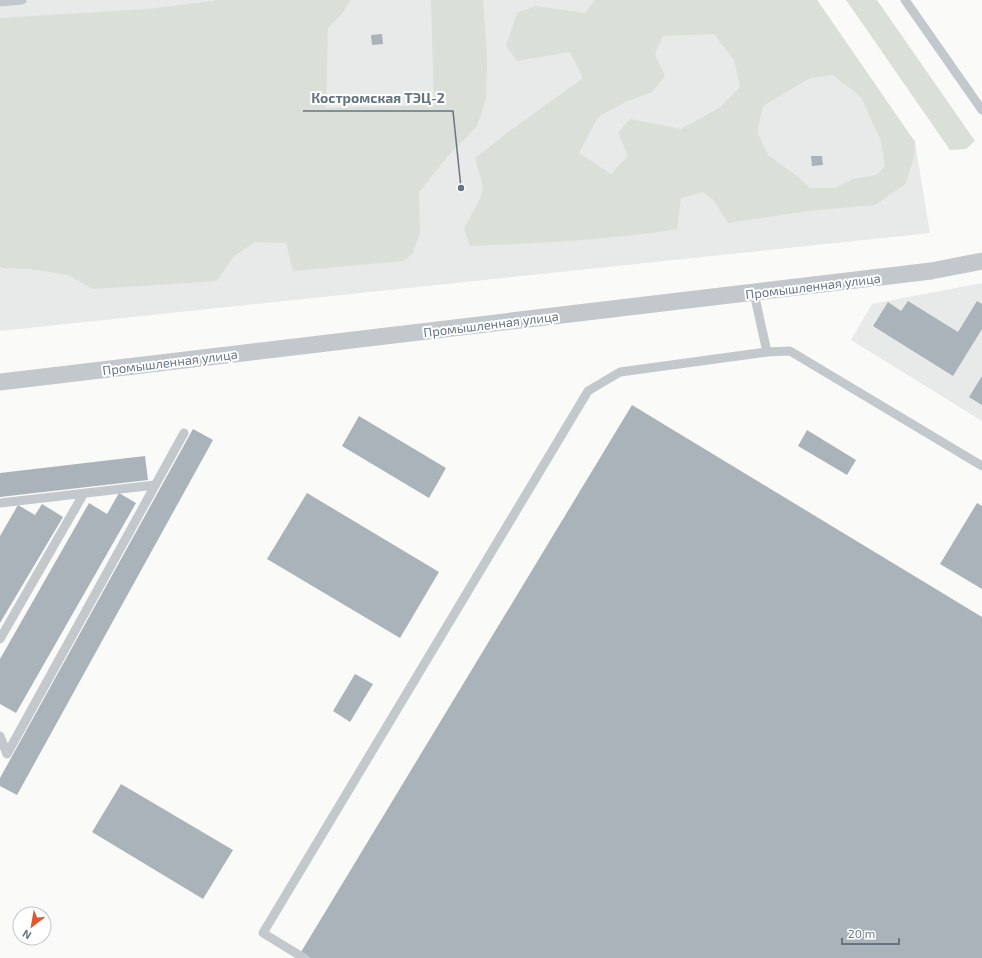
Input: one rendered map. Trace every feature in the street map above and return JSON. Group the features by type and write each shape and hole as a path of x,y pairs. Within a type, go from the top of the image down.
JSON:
{"street":[{"name":"Промышленная улица","path":"0,382 931,272 982,261"}],"lane":[{"path":"0,2 22,0"},
{"path":"905,0 982,110"},
{"path":"754,293 767,352"},
{"path":"304,958 263,933 588,391 620,372 767,352 790,352 982,466"},
{"path":"0,736 7,754 184,433"},
{"path":"0,503 155,485"},
{"path":"0,639 84,494"}],"shaded area":[{"path":"0,0 817,0 915,142 930,233 0,331"},
{"path":"214,0 351,0 344,11 328,28 326,108 434,105 431,0 483,0 487,55 486,99 477,126 448,156 419,192 420,234 412,254 403,261 293,271 286,243 255,242 234,256 217,281 93,289 68,275 31,269 2,268 0,266 0,18 148,9"},
{"path":"817,0 915,142 914,158 905,184 875,205 808,211 728,223 714,200 703,192 681,198 677,229 600,238 470,246 464,229 480,199 483,186 475,158 583,78 570,52 517,61 506,46 517,13 536,6 585,13 594,1","holes":["714,34 734,60 740,87 719,108 681,129 630,119 618,133 628,156 611,174 579,153 598,117 625,102 652,92 665,76 655,54 663,36","833,75 861,97 881,141 885,166 876,175 853,179 835,188 810,188 797,176 768,155 757,132 763,106 810,78"]},
{"path":"846,0 877,0 975,141 966,149 950,150"},
{"path":"982,283 982,421 851,340 872,304"}],"building":[{"path":"382,34 383,44 372,45 371,35"},
{"path":"811,156 822,156 823,165 812,166"},
{"path":"908,301 958,332 977,301 982,304 982,329 953,376 873,326 888,302 901,311"},
{"path":"982,376 982,405 969,397"},
{"path":"632,405 982,617 982,958 310,958 301,952"},
{"path":"359,416 446,468 429,498 342,446"},
{"path":"193,429 213,440 17,795 0,786 0,778"},
{"path":"807,430 856,460 847,475 798,446"},
{"path":"145,456 148,480 0,497 0,473"},
{"path":"119,493 136,503 16,713 0,704 0,659 89,503 107,514"},
{"path":"307,493 439,572 400,638 267,559"},
{"path":"977,503 982,506 982,589 940,564"},
{"path":"42,504 63,517 0,623 0,536 18,505 35,515"},
{"path":"355,674 373,684 350,722 333,711"},
{"path":"121,784 233,850 203,899 92,832"}],"place":[{"name":"Костромская ТЭЦ-2","path":"461,188"}]}
